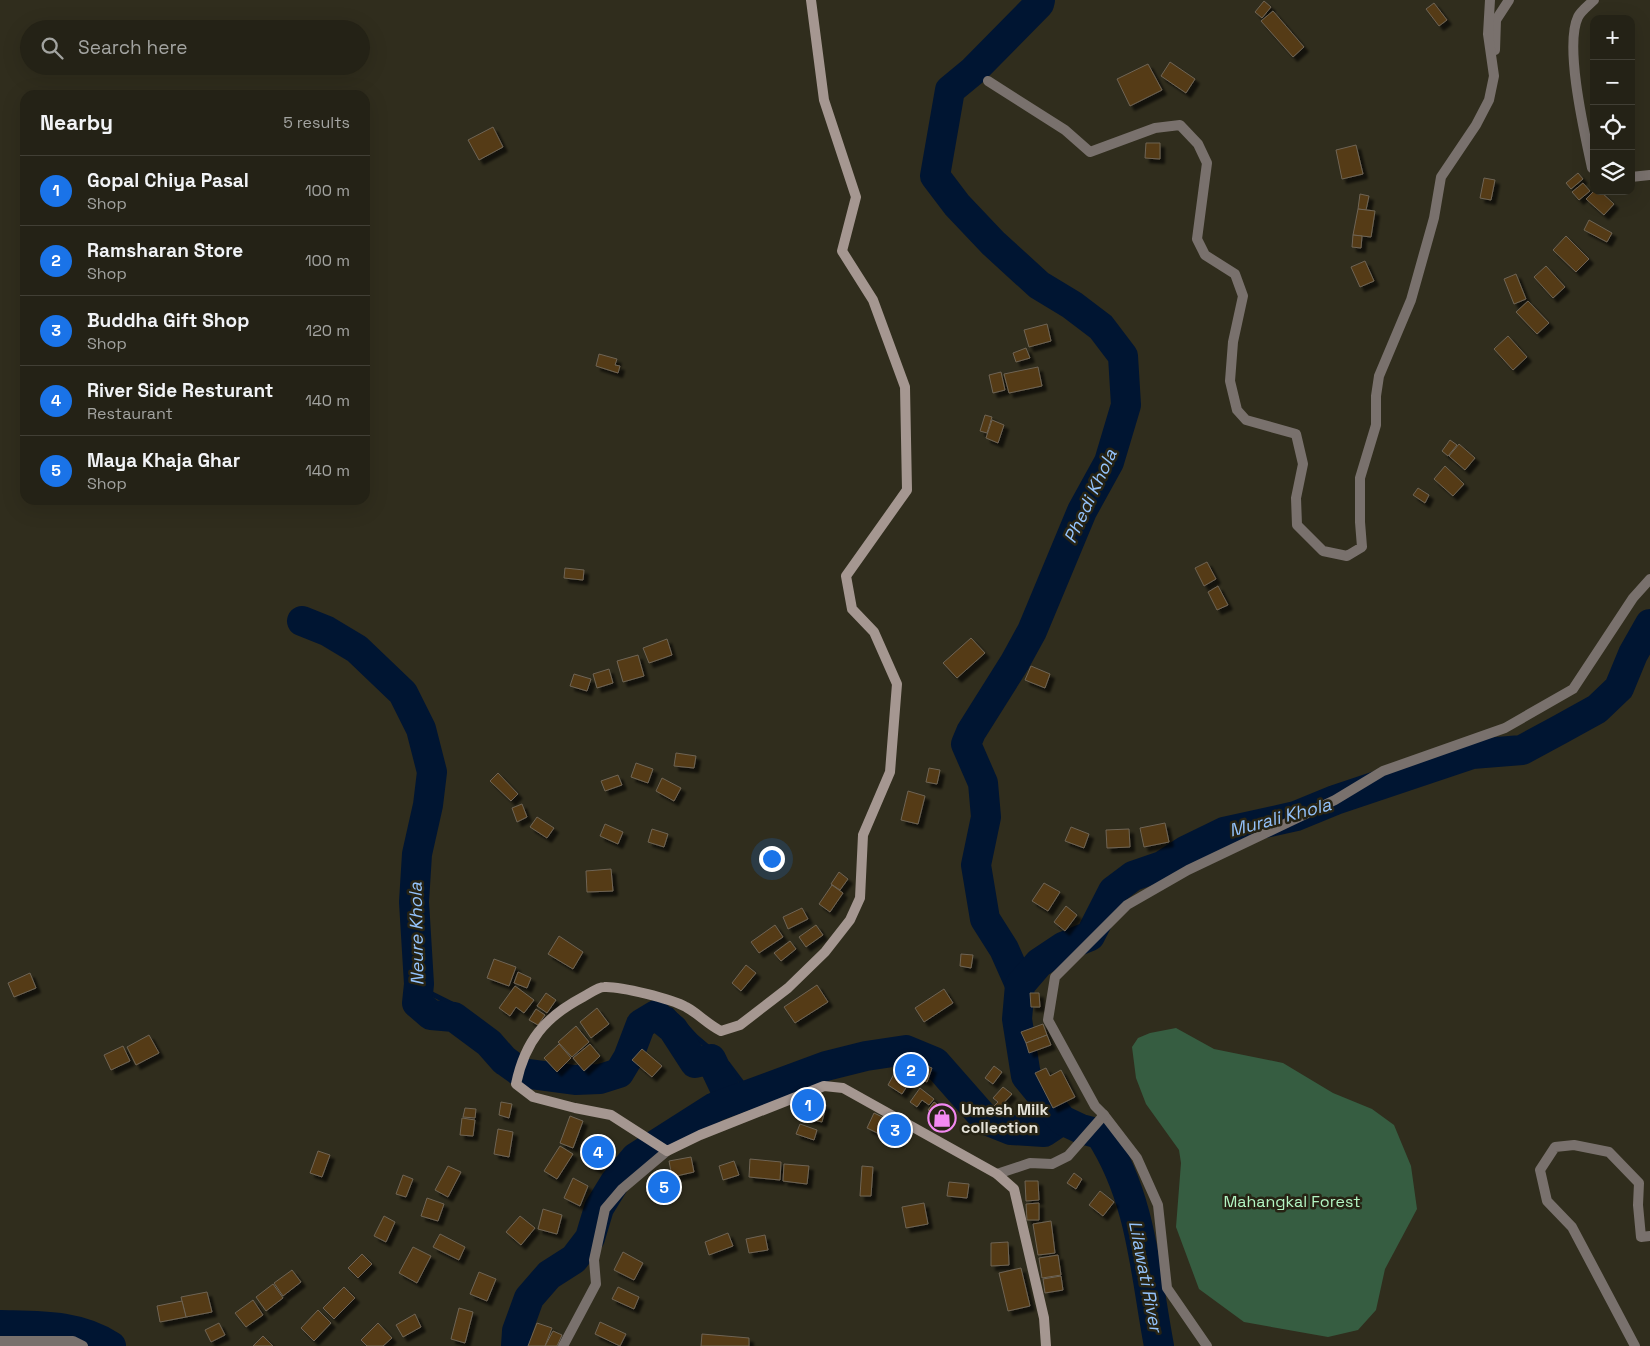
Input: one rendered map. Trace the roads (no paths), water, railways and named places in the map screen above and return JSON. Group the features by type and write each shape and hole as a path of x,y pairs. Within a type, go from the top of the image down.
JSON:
{"main road":[{"path":"811,0 824,100 856,197 842,251 873,300 905,388 907,490 846,576 852,609 874,632 897,684 890,772 863,835 860,898 850,920 825,952 788,988 740,1025 721,1031 709,1025 686,1006 657,996 603,987 562,1008 533,1036 520,1061 516,1084 533,1097 611,1115 667,1151 700,1135 824,1086 843,1088 997,1174 1014,1189 1044,1318 1046,1346"}],"street":[{"path":"1490,0 1488,34 1494,76"},
{"path":"988,81 1065,130 1090,152 1155,128 1180,125 1198,144 1207,163 1197,239 1204,255 1235,274 1244,296 1233,342 1230,381 1237,410 1246,420 1296,434 1303,464 1296,498 1297,525 1324,551 1347,556 1362,547 1360,478 1376,425 1376,396 1379,376 1411,300 1434,218 1441,178 1476,125 1489,100 1494,76 1496,20 1509,0"},
{"path":"1590,152 1579,104 1573,34 1578,15 1594,0"},
{"path":"1635,177 1650,175"},
{"path":"1207,1346 1167,1288 1158,1205 1137,1158 1095,1106 1048,1020 1055,977 1127,905 1188,870 1335,800 1383,771 1505,728 1573,690 1633,598 1650,579"},
{"path":"997,1174 1030,1163 1052,1164 1068,1156 1104,1115"},
{"path":"1635,1346 1572,1226 1547,1201 1540,1170 1554,1147 1574,1145 1609,1152 1639,1183 1638,1205 1642,1237 1650,1236"},
{"path":"563,1346 596,1284 594,1260 604,1210 622,1189 667,1151"},
{"path":"0,1341 73,1341 83,1346"}],"waterway":[{"name":"Phedi Khola","path":"1020,985 1004,949 985,919 976,865 986,817 983,783 966,744 971,732 1032,631 1082,511 1109,462 1126,405 1123,356 1101,327 1072,305 1039,285 993,243 957,205 935,176 950,90 973,71 1039,4 1040,0"},
{"name":"Neure Khola","path":"302,621 327,631 357,649 403,693 421,729 432,772 428,805 417,854 414,902 419,984 417,1003 431,1015 454,1017 489,1043 504,1060 522,1073 575,1080 600,1079 619,1073 628,1058 641,1024 656,1015 673,1029 695,1063 711,1059 728,1095 734,1100"},
{"name":"Murali Khola","path":"1159,1346 1140,1237 1125,1184 1114,1159 1100,1134 1081,1129 1062,1120 1026,1076 1017,1019 1020,985 1039,963 1063,947 1090,936 1113,891 1133,876 1162,866 1185,851 1224,832 1296,816 1335,800 1472,754 1522,750 1597,709 1619,688 1633,654 1650,624"},
{"name":"Neure Khola","path":"419,984 428,992 452,1004 498,1071"},
{"name":"Neure Khola","path":"541,1084 599,1087 619,1078 630,1060 642,1028 655,1009 671,1010 696,1037 728,1064 743,1084 756,1093"},
{"path":"516,1346 517,1331 529,1298 549,1275 574,1259 590,1238 599,1208 615,1182 635,1158 715,1107 826,1066 866,1056 906,1050 935,1062 986,1120 1011,1130 1044,1132 1062,1120"},
{"path":"0,1325 43,1326 71,1330 98,1339 111,1346"}],"place":[{"name":"Ramsharan Store","path":"911,1070"},
{"name":"Gopal Chiya Pasal","path":"808,1105"},
{"name":"Umesh Milk collection","path":"942,1118"},
{"name":"Buddha Gift Shop","path":"895,1130"},
{"name":"River Side Resturant","path":"598,1152"},
{"name":"Maya Khaja Ghar","path":"664,1187"}],"park label":[{"name":"Mahangkal Forest","path":"1292,1201"}],"water label":[{"name":"Lilawati River","path":"1146,1276"}]}
